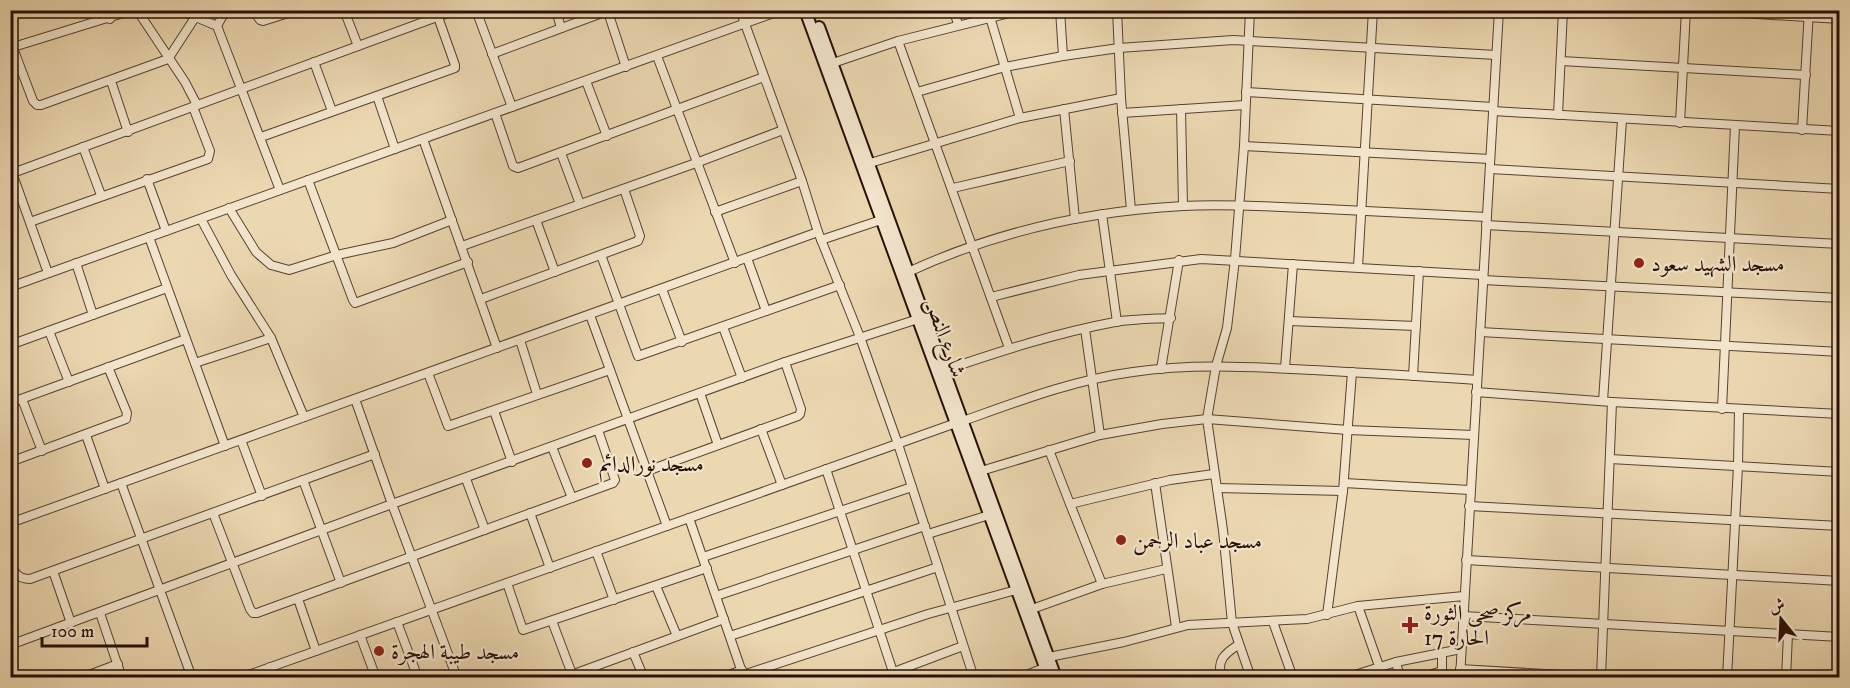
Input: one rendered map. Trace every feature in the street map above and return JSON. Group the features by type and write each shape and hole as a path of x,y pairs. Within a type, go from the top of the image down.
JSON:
{"main road":[{"name":"شارع النص","path":"814,11 870,164 906,274 918,319 981,471 1013,572 1016,590 1049,667 1056,678"},
{"name":"شارع النص","path":"814,11 881,220 906,274 945,370 988,515 1032,609 1049,667"}],"street":[{"path":"104,10 110,19"},
{"path":"30,222 210,157 210,151 195,106 184,82 168,59 135,10 12,48 37,105 111,81 168,59 196,16"},
{"path":"179,10 217,26 280,190"},
{"path":"217,26 223,10"},
{"path":"253,10 263,21 298,10"},
{"path":"344,10 358,46"},
{"path":"48,273 11,172 128,132 456,10"},
{"path":"476,10 512,107"},
{"path":"556,10 561,28"},
{"path":"740,10 820,236 898,444 974,678"},
{"path":"10,287 782,10"},
{"path":"954,10 958,25"},
{"path":"833,63 898,41 1021,10"},
{"path":"1060,10 1063,56"},
{"path":"1117,10 1122,113 1131,210"},
{"path":"1250,10 1244,146 1235,259 1227,328 1216,366 1207,419 1223,530 1232,623 1251,678"},
{"path":"1358,267 1373,10"},
{"path":"1499,10 1460,673 1613,678"},
{"path":"1558,115 1563,10"},
{"path":"1680,123 1686,10"},
{"path":"1691,10 1809,14 1839,19"},
{"path":"492,54 609,11 626,67"},
{"path":"1802,130 1809,14"},
{"path":"261,137 455,68 456,65 438,17"},
{"path":"990,17 1020,118"},
{"path":"917,92 1005,67 1119,48 1248,40 1496,55"},
{"path":"898,41 1009,348"},
{"path":"657,56 735,262"},
{"path":"1561,61 1806,75"},
{"path":"314,62 332,111"},
{"path":"495,113 514,168 561,153 764,77"},
{"path":"111,81 128,132"},
{"path":"586,81 607,136"},
{"path":"1246,92 1368,99 1622,120 1839,131"},
{"path":"376,96 395,149"},
{"path":"870,164 935,142 1020,118 1121,98"},
{"path":"1122,113 1245,105"},
{"path":"1064,109 1075,219"},
{"path":"1181,109 1183,206"},
{"path":"1604,401 1622,120"},
{"path":"1722,408 1736,126"},
{"path":"462,246 783,130"},
{"path":"423,139 497,348"},
{"path":"1244,146 1490,159"},
{"path":"83,147 101,195"},
{"path":"561,153 580,204"},
{"path":"953,188 1070,161"},
{"path":"1490,169 1839,189"},
{"path":"147,180 166,231"},
{"path":"308,180 352,300 357,303 468,262"},
{"path":"715,212 802,181"},
{"path":"481,299 601,255 640,238 624,189"},
{"path":"906,274 973,246 1075,219 1131,210 1183,206 1239,205 1361,210 1615,232 1839,244"},
{"path":"230,208 256,252 271,265 289,270 336,255 393,243 452,220"},
{"path":"1102,214 1117,322"},
{"path":"201,219 231,275 271,338 304,417"},
{"path":"536,220 555,272"},
{"path":"10,523 735,262 881,220"},
{"path":"149,237 225,446"},
{"path":"601,255 638,357 840,285"},
{"path":"747,258 765,311"},
{"path":"991,297 1054,280 1109,270 1179,260 1235,259 1612,286 1839,298"},
{"path":"1161,369 1179,260"},
{"path":"76,263 93,315"},
{"path":"1285,369 1293,264"},
{"path":"1413,376 1419,271"},
{"path":"10,345 167,288"},
{"path":"662,289 682,342"},
{"path":"590,315 667,526"},
{"path":"945,370 1009,348 1085,329 1117,322 1171,318"},
{"path":"10,645 785,362 918,319"},
{"path":"1289,321 1416,326"},
{"path":"723,327 742,378"},
{"path":"1085,329 1100,435"},
{"path":"50,331 69,381"},
{"path":"1480,332 1839,352"},
{"path":"195,363 271,338"},
{"path":"10,403 186,339"},
{"path":"520,340 537,394"},
{"path":"647,471 800,414 801,408 785,362"},
{"path":"240,678 1039,393 1091,379 1161,369 1216,366 1477,380"},
{"path":"10,462 123,421 127,417 108,367"},
{"path":"428,373 447,426 450,426 610,370"},
{"path":"1328,615 1344,487 1352,372"},
{"path":"1476,392 1839,414"},
{"path":"700,393 718,445"},
{"path":"22,399 42,451"},
{"path":"355,399 458,678"},
{"path":"1601,677 1612,402"},
{"path":"1727,678 1739,409"},
{"path":"494,411 512,462"},
{"path":"981,471 1100,435 1207,419 1348,430 1474,435"},
{"path":"762,429 782,485"},
{"path":"213,513 253,613 298,599 615,481 598,430"},
{"path":"86,435 105,489"},
{"path":"241,440 262,496"},
{"path":"552,447 572,498"},
{"path":"1049,450 1102,584"},
{"path":"10,561 15,572 23,579 53,572 375,454"},
{"path":"1610,459 1839,472"},
{"path":"826,469 894,675"},
{"path":"1070,504 1155,483 1214,474"},
{"path":"466,479 485,530"},
{"path":"303,480 341,583"},
{"path":"121,483 190,677"},
{"path":"1155,483 1176,627"},
{"path":"703,557 912,487"},
{"path":"1217,488 1344,487 1470,490"},
{"path":"1469,506 1839,526"},
{"path":"530,513 550,568"},
{"path":"716,596 853,550 988,515"},
{"path":"689,518 743,674"},
{"path":"596,551 614,600"},
{"path":"1466,560 1839,581"},
{"path":"730,636 938,567"},
{"path":"507,583 522,630 707,568"},
{"path":"1032,609 1102,584 1166,569"},
{"path":"53,572 71,623"},
{"path":"656,586 676,636"},
{"path":"721,678 743,674 879,630 1016,590"},
{"path":"1019,678 1176,627 1273,622 1328,615 1358,606 1464,596"},
{"path":"298,599 316,651"},
{"path":"1358,606 1379,666"},
{"path":"100,613 122,678"},
{"path":"1463,616 1839,637"},
{"path":"563,678 724,619"},
{"path":"552,621 572,674"},
{"path":"397,622 415,670 414,673 402,678"},
{"path":"1273,622 1292,677"},
{"path":"1786,678 1788,634"},
{"path":"360,635 375,678"},
{"path":"1221,678 1220,660 1238,645"},
{"path":"878,678 894,675 963,646"},
{"path":"1345,678 1379,666 1461,649"},
{"path":"633,652 644,678"},
{"path":"1419,678 1442,674 1442,653"},
{"path":"1396,662 1400,678"},
{"path":"81,678 118,664"},
{"path":"270,667 275,678"}],"place":[{"name":"مسجد الشهيد سعود","path":"1639,263"},
{"name":"مسجد نورالدائم","path":"587,463"},
{"name":"مسجد عباد الرحمن","path":"1121,540"},
{"name":"مركز صحي الثورة الحارة 17","path":"1410,625"},
{"name":"مسجد طيبة الهجرة","path":"379,651"}]}
